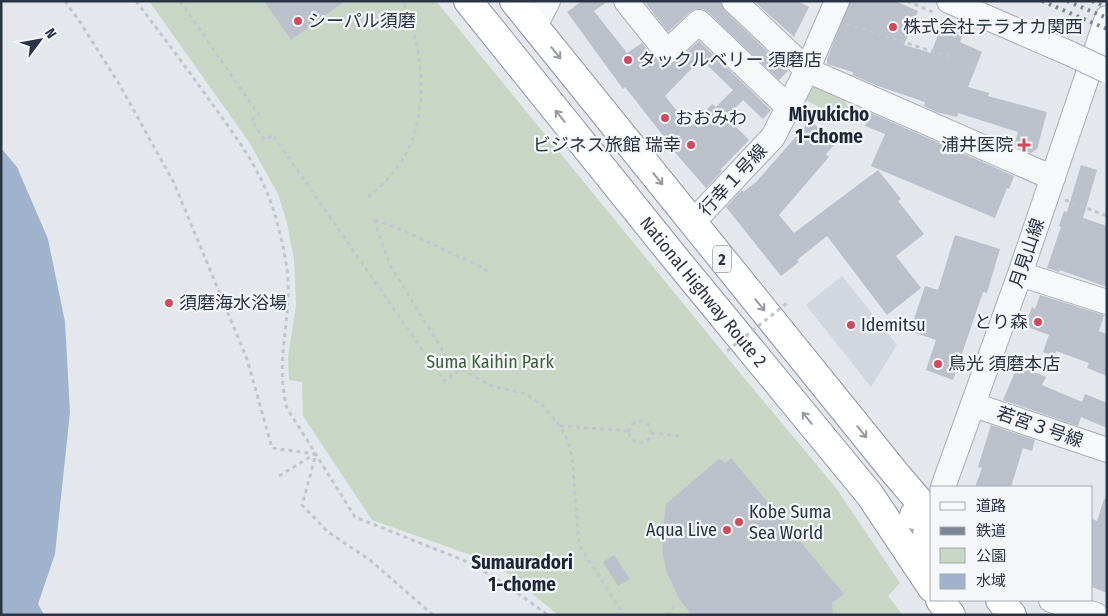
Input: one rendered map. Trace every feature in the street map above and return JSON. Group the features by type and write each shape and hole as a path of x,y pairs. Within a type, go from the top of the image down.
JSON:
{"highway":[{"name":"National Highway Route 2","path":"468,1 865,488 930,585"},
{"name":"National Highway Route 2","path":"514,1 930,513"},
{"path":"880,511 905,515 930,515"},
{"path":"930,522 926,535 927,551 930,556"},
{"path":"941,601 951,615"},
{"path":"957,601 967,615"}],"street":[{"path":"535,26 548,1"},
{"path":"626,1 668,52 699,22 788,107"},
{"path":"734,1 807,70 1057,188"},
{"path":"949,1 1107,71"},
{"name":"行幸１号線","path":"693,222 773,137 807,70 834,10"},
{"name":"月見山線","path":"943,486 1020,274 1057,188 1107,18"},
{"path":"1020,274 1107,302"},
{"name":"若宮３号線","path":"974,404 1107,450"},
{"path":"1054,601 1096,615"}],"path":[{"path":"65,1 121,87 174,183 247,359 272,448 316,454"},
{"path":"136,1 226,123 255,167 269,196 287,270 288,307 282,348 281,380 287,408 355,517 470,563 505,584 548,615"},
{"path":"180,1 260,115 251,120 265,140 273,135 444,381 459,370"},
{"path":"368,197 387,180 403,160 416,129 419,113 421,76 419,57 413,28 402,1"},
{"path":"834,10 950,57"},
{"path":"1057,188 1107,216"},
{"path":"489,273 482,267 402,230 374,220 390,265 451,364 459,370 492,386 526,394 543,406 560,426 567,439 572,456 579,545 624,615"},
{"path":"727,351 787,303"},
{"path":"641,421 648,424 651,433 645,442 638,443 631,439 629,431 632,424 641,421"},
{"path":"560,426 629,431"},
{"path":"651,433 679,436"},
{"path":"279,476 316,454"},
{"path":"316,454 302,505 328,532 370,560 433,615"},
{"path":"667,615 676,604"}],"shaded area":[{"name":"Idemitsu","path":"842,276 897,345 871,387 806,305"}],"green space":[{"name":"Suma Kaihin Park","path":"149,1 436,1 836,488 900,583 888,596 903,615 558,615 507,573 482,559 372,520 303,416 302,382 289,380 288,357 296,305 294,259 287,223 278,194 249,142"},
{"path":"820,80 840,90 851,113 844,120 800,97 807,85"}],"water":[{"path":"1,148 17,167 48,239 65,322 70,412 55,554 38,604 44,615 1,615"}],"building":[{"name":"シーパル須磨","path":"264,1 345,1 291,40"},
{"path":"582,1 608,1 594,11 627,53 642,43 657,61 663,65 669,66 676,62 699,41 771,110 763,119 743,100 726,117 749,140 721,169 722,171 706,188 671,148 625,87 623,89 567,12","holes":["701,59 733,90 716,107 712,104 690,127 665,96"]},
{"path":"644,1 721,1 725,11 788,71 779,80 703,9 696,9 690,12 668,32"},
{"path":"754,1 798,1 809,7 794,37"},
{"path":"850,1 895,1 918,11 904,45 931,53 942,25 963,34 960,42 982,52 968,87 989,93 988,96 1047,112 1037,149 1031,153 1014,146 1018,132 958,113 957,117 936,112 924,106 925,102 878,86 852,75 853,72 827,64 827,59"},
{"path":"871,113 1014,176 995,218 871,166 885,134 865,126"},
{"path":"812,122 836,143 826,154 829,157 779,215 794,233 878,170 901,199 898,201 924,234 896,256 921,288 887,315 827,236 797,260 799,262 781,276 726,207 742,190 743,192 756,182 808,123"},
{"path":"1081,165 1097,170 1083,218 1107,226 1107,287 1060,270 1059,272 1047,268 1061,227 1059,226 1064,211 1067,212"},
{"path":"955,235 1000,249 987,293 983,292 953,380 926,370 936,340 910,331 925,286 938,290"},
{"path":"1040,295 1104,315 1099,331 1107,334 1107,376 1087,368 1089,363 1056,351 1054,356 1043,352 1049,335 1025,326 1032,307 1035,309"},
{"path":"1018,365 1046,377 1042,385 1082,402 1085,394 1107,403 1107,428 1081,417 1078,426 1003,400"},
{"path":"991,425 1035,440 1032,451 1023,448 1011,486 975,486 982,468 978,467"},
{"name":"Kobe Suma Sea World","path":"731,458 844,594 832,603 833,615 692,615 679,599 666,570 663,554 662,538 666,504 719,459 725,463"},
{"path":"1104,499 1107,499 1107,593 1093,587 1093,519 1097,521"},
{"path":"614,555 630,579 618,586 603,562"}],"railway":[{"path":"1042,1 1107,29"},
{"path":"1067,1 1107,18"},
{"path":"1092,1 1107,7"}],"place":[{"name":"シーパル須磨","path":"298,21"},
{"name":"株式会社テラオカ関西","path":"893,27"},
{"name":"タックルベリー 須磨店","path":"628,60"},
{"name":"おおみわ","path":"665,118"},
{"name":"ビジネス旅館 瑞幸","path":"691,145"},
{"name":"浦井医院","path":"1024,145"},
{"name":"須磨海水浴場","path":"169,303"},
{"name":"とり森","path":"1038,322"},
{"name":"Idemitsu","path":"851,325"},
{"name":"鳥光 須磨本店","path":"938,364"},
{"name":"Kobe Suma Sea World","path":"739,522"},
{"name":"Aqua Live","path":"727,530"}],"district":[{"name":"Miyukicho 1-chome","path":"829,125"},
{"name":"Sumauradori 1-chome","path":"522,573"}]}
